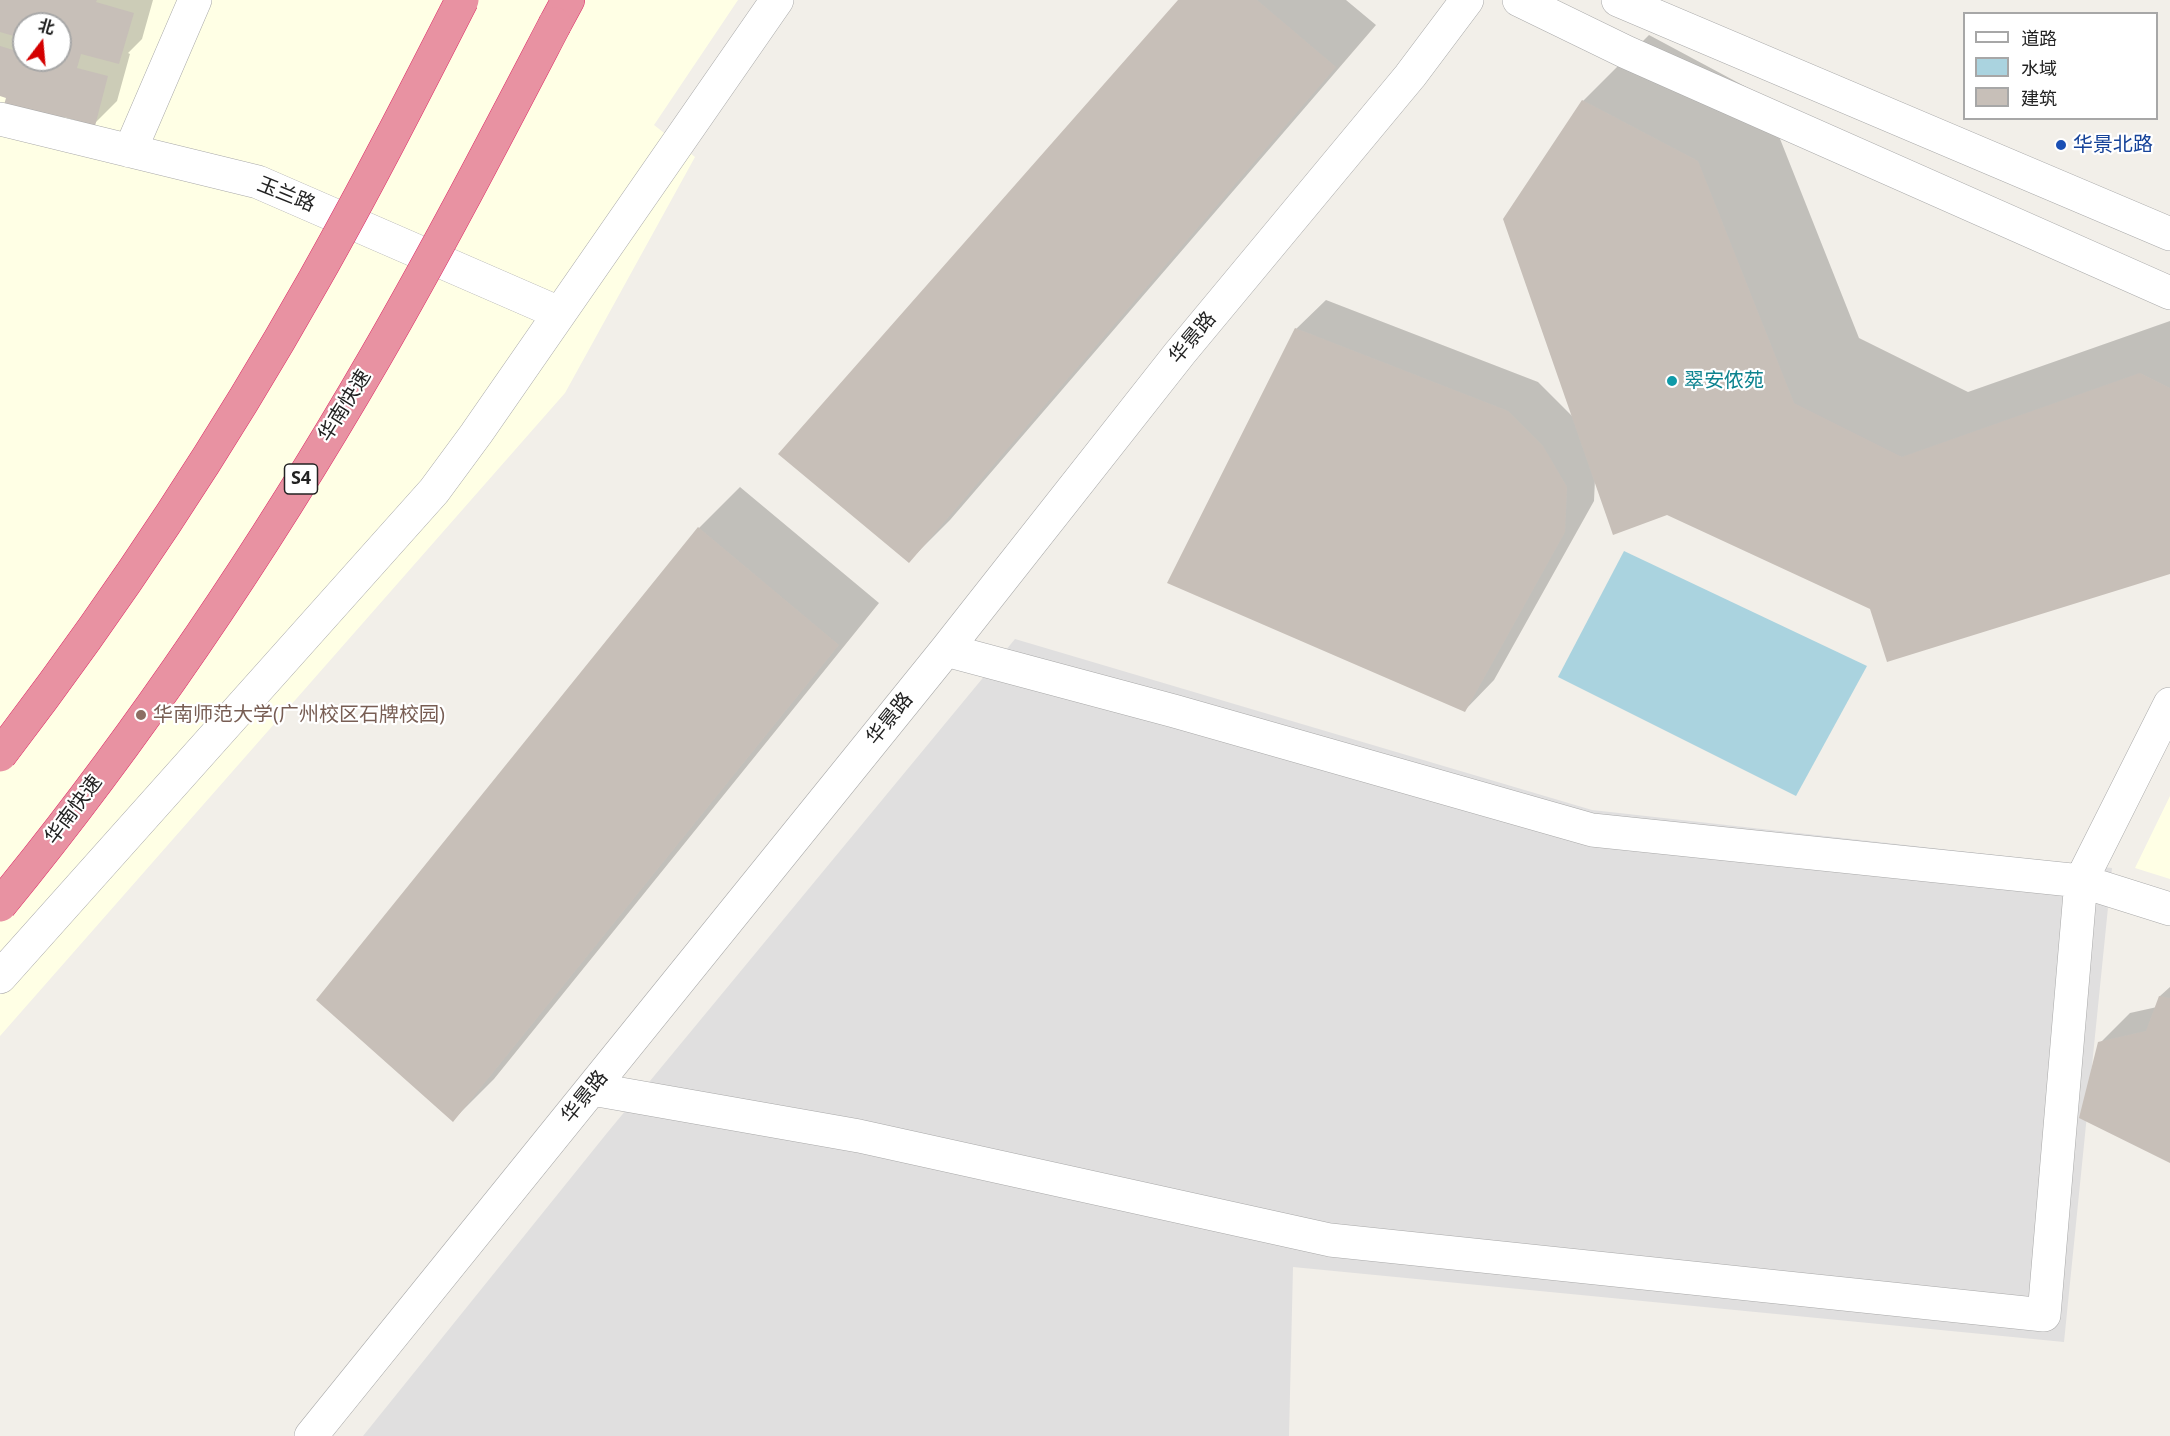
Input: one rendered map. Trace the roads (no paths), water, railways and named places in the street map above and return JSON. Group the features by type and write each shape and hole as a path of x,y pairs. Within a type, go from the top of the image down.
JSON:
{"highway":[{"path":"0,755 127,580 273,351 373,172 462,0"},
{"name":"华南快速","path":"0,905 41,854 161,691 262,541 381,347 434,253 561,12"}],"street":[{"path":"130,151 195,0"},
{"path":"0,977 434,490 476,434 777,0"},
{"name":"华景路","path":"311,1436 946,650 1180,353 1410,76 1467,0"},
{"path":"1519,0 1626,52 2170,293"},
{"path":"1618,0 2170,234"},
{"name":"玉兰路","path":"0,119 258,182 559,313"},
{"path":"946,650 1174,711 1592,830 2081,881 2170,909"},
{"path":"592,1089 859,1136 1330,1240 2044,1314 2081,881 2170,704"}],"water":[{"path":"1624,551 1867,666 1796,796 1558,677"}],"place":[{"name":"华景北路","path":"2061,145"},
{"name":"翠安侬苑","path":"1672,381"},
{"name":"华南师范大学(广州校区石牌校园)","path":"141,715"}]}
